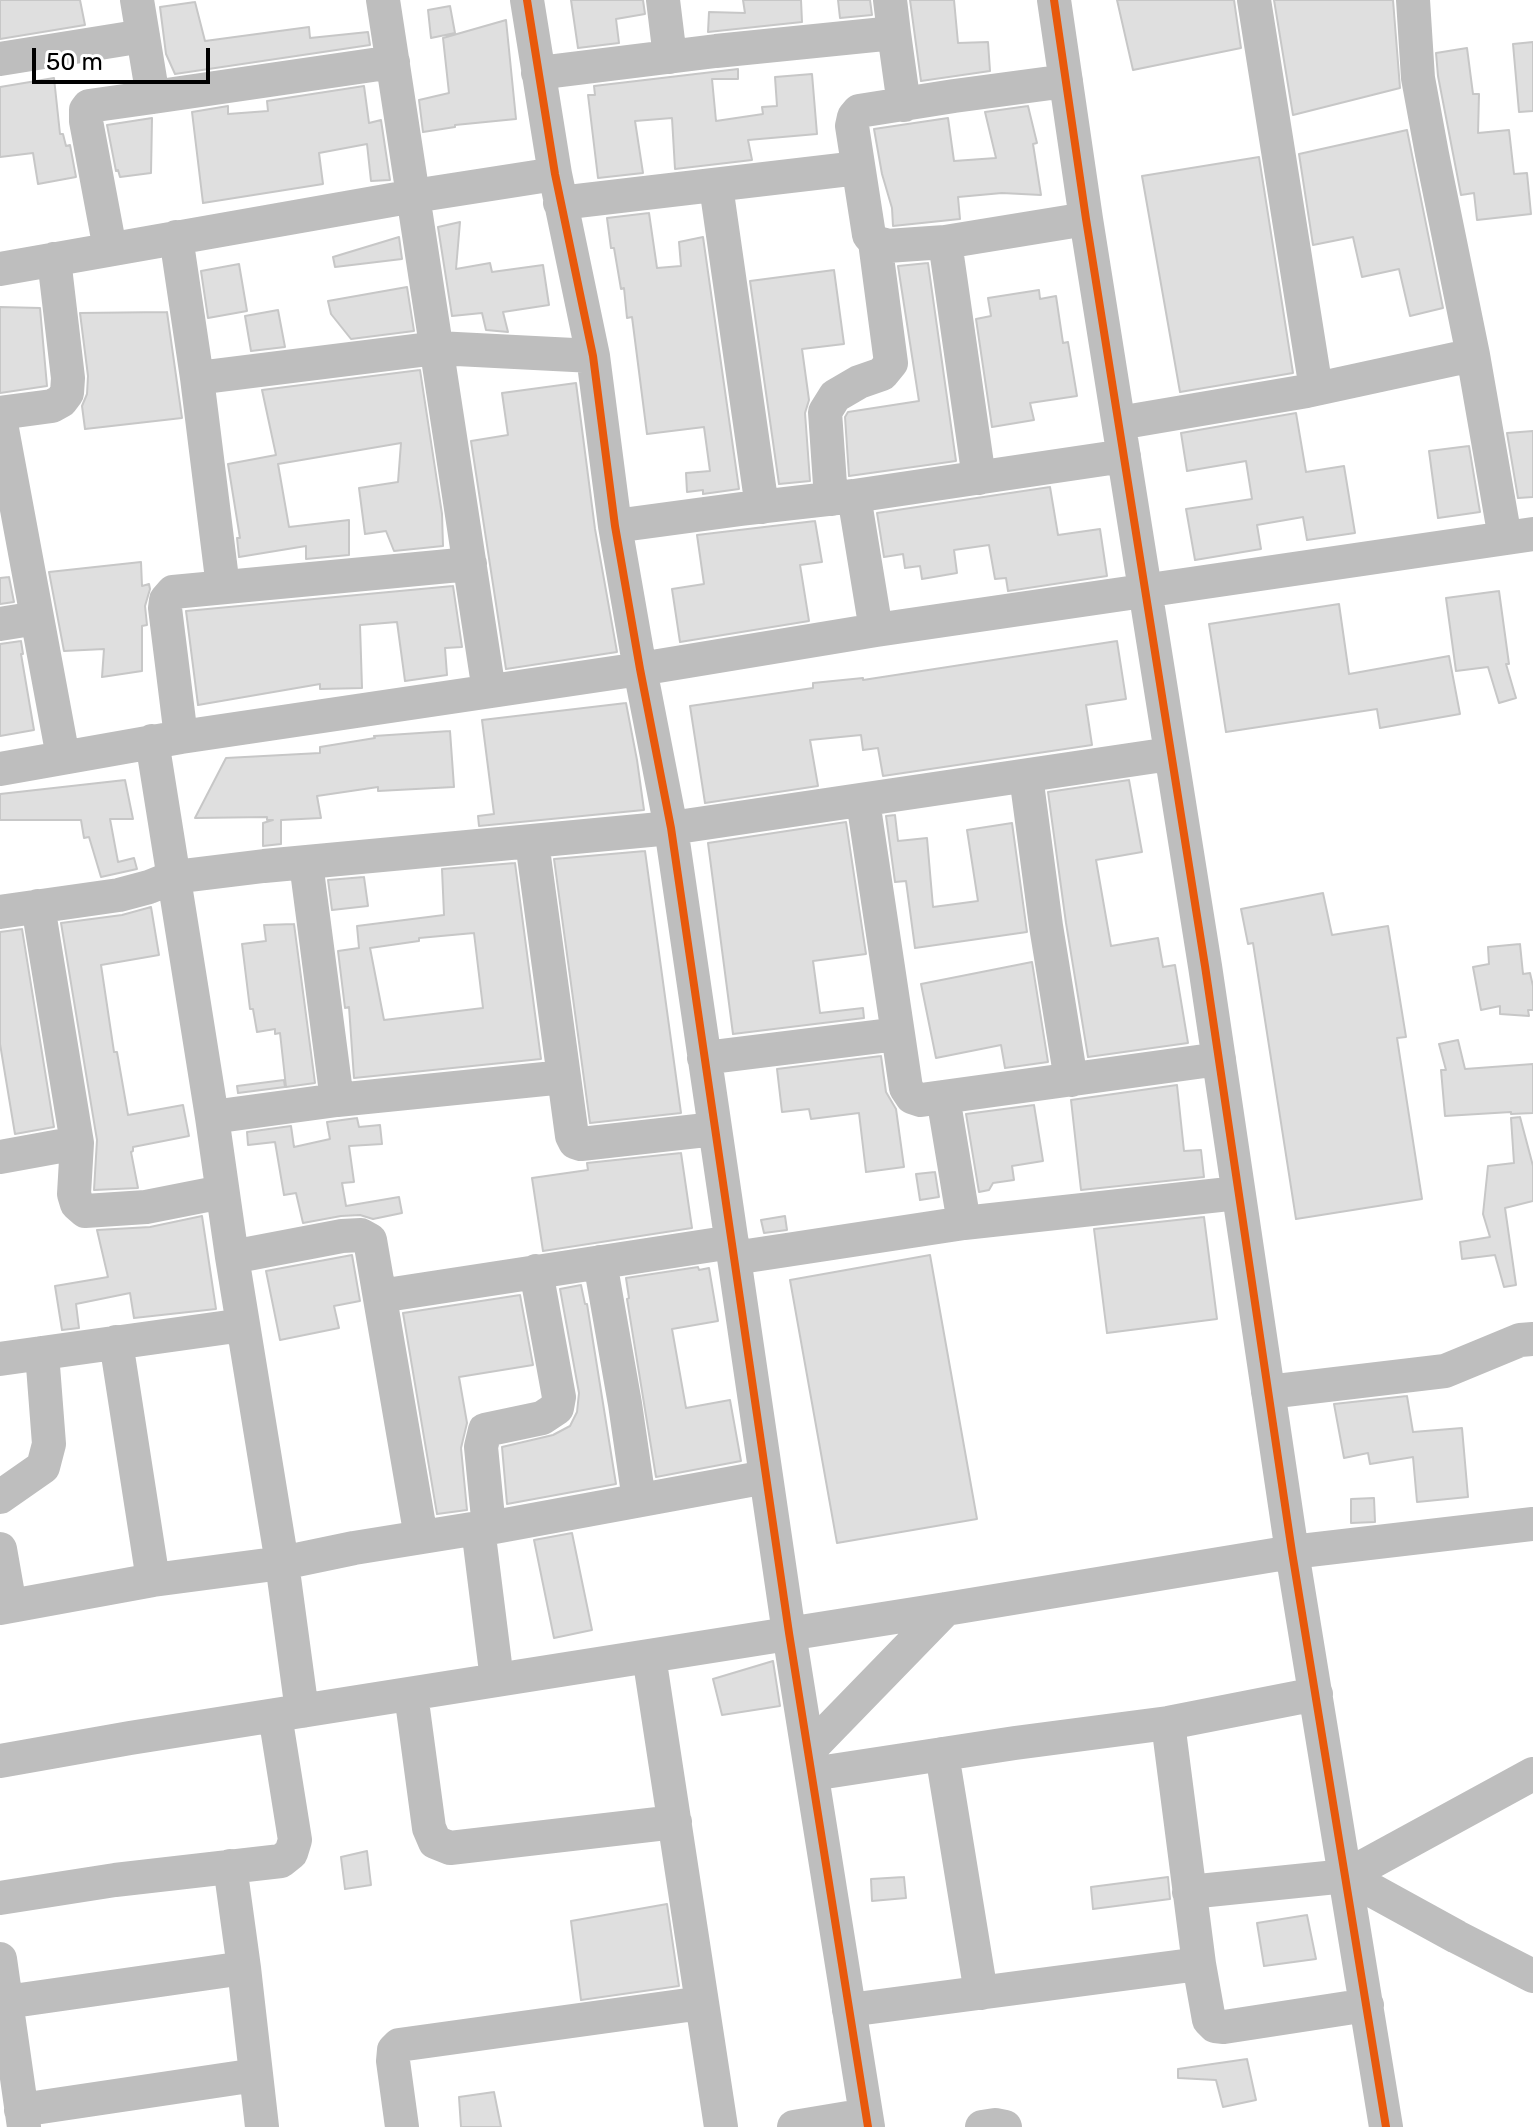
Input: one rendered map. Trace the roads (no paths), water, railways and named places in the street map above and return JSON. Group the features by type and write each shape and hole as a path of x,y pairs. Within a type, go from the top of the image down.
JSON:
{"street":[{"path":"137,0 153,97"},
{"path":"383,0 489,691"},
{"path":"527,0 557,189 593,356 615,526 671,828 789,1633 867,2121 794,2127"},
{"path":"663,0 670,57"},
{"path":"1054,0 1219,1059 1292,1552 1386,2127"},
{"path":"1254,0 1316,389"},
{"path":"0,769 166,739 640,669 876,630 1519,536 1473,355 1432,154 1418,78 1413,0"},
{"path":"538,73 670,57 892,17 904,105"},
{"path":"0,59 143,36"},
{"path":"110,249 86,121 89,106 393,62"},
{"path":"1066,81 859,111 852,126 858,168 869,235 875,242 887,246 945,242 1086,219"},
{"path":"0,269 414,196 716,186 858,168"},
{"path":"716,186 762,507"},
{"path":"176,237 223,587"},
{"path":"875,242 891,363 882,374 859,382 835,396 825,412 876,630"},
{"path":"945,242 979,478"},
{"path":"54,259 68,378 67,393 52,406 0,416 9,516 37,618 63,757"},
{"path":"197,378 437,348 593,356"},
{"path":"615,526 979,478 1316,389 1473,355"},
{"path":"0,1898 281,1861 291,1853 295,1840 282,1563 174,877 166,739 166,600 173,592 470,564"},
{"path":"0,624 37,618"},
{"path":"0,912 119,895 174,877 671,828 1170,754"},
{"path":"1026,776 1071,1080"},
{"path":"863,801 906,1088 912,1097 921,1100 1219,1059"},
{"path":"532,842 575,1142 581,1144 715,1129"},
{"path":"306,863 337,1100"},
{"path":"38,906 77,1143 74,1194 77,1204 85,1211 146,1207 222,1192"},
{"path":"704,1058 898,1034"},
{"path":"212,1117 337,1100 564,1077"},
{"path":"943,1097 964,1223"},
{"path":"0,1157 77,1143"},
{"path":"380,1296 600,1262 1238,1193"},
{"path":"232,1257 342,1236 361,1235 370,1240 421,1537"},
{"path":"600,1262 639,1500"},
{"path":"497,1680 483,1528 481,1447 485,1430 542,1418 557,1408 559,1397 536,1271"},
{"path":"0,1359 243,1325"},
{"path":"1268,1392 1445,1371 1520,1340 1533,1339"},
{"path":"116,1342 153,1580"},
{"path":"0,1497 43,1467 49,1444 42,1353"},
{"path":"0,1549 5,1607 153,1580 282,1563 766,1477"},
{"path":"0,1761 1292,1552 1533,1524"},
{"path":"810,1762 946,1609"},
{"path":"649,1656 721,2127"},
{"path":"411,1694 429,1828 435,1842 450,1848 675,1822"},
{"path":"810,1762 942,1754 1168,1723 1316,1694"},
{"path":"1168,1723 1209,2020 1215,2026 1224,2027 1367,2005"},
{"path":"942,1754 981,1993"},
{"path":"1189,1892 1346,1876 1533,1774"},
{"path":"230,1866 262,2127"},
{"path":"1346,1876 1533,1976"},
{"path":"0,1959 22,2119 256,2075"},
{"path":"849,2010 1199,1964"},
{"path":"6,2002 244,1968"},
{"path":"402,2127 393,2061 394,2050 399,2045 702,2003"},
{"path":"982,2127 1005,2127"}]}
